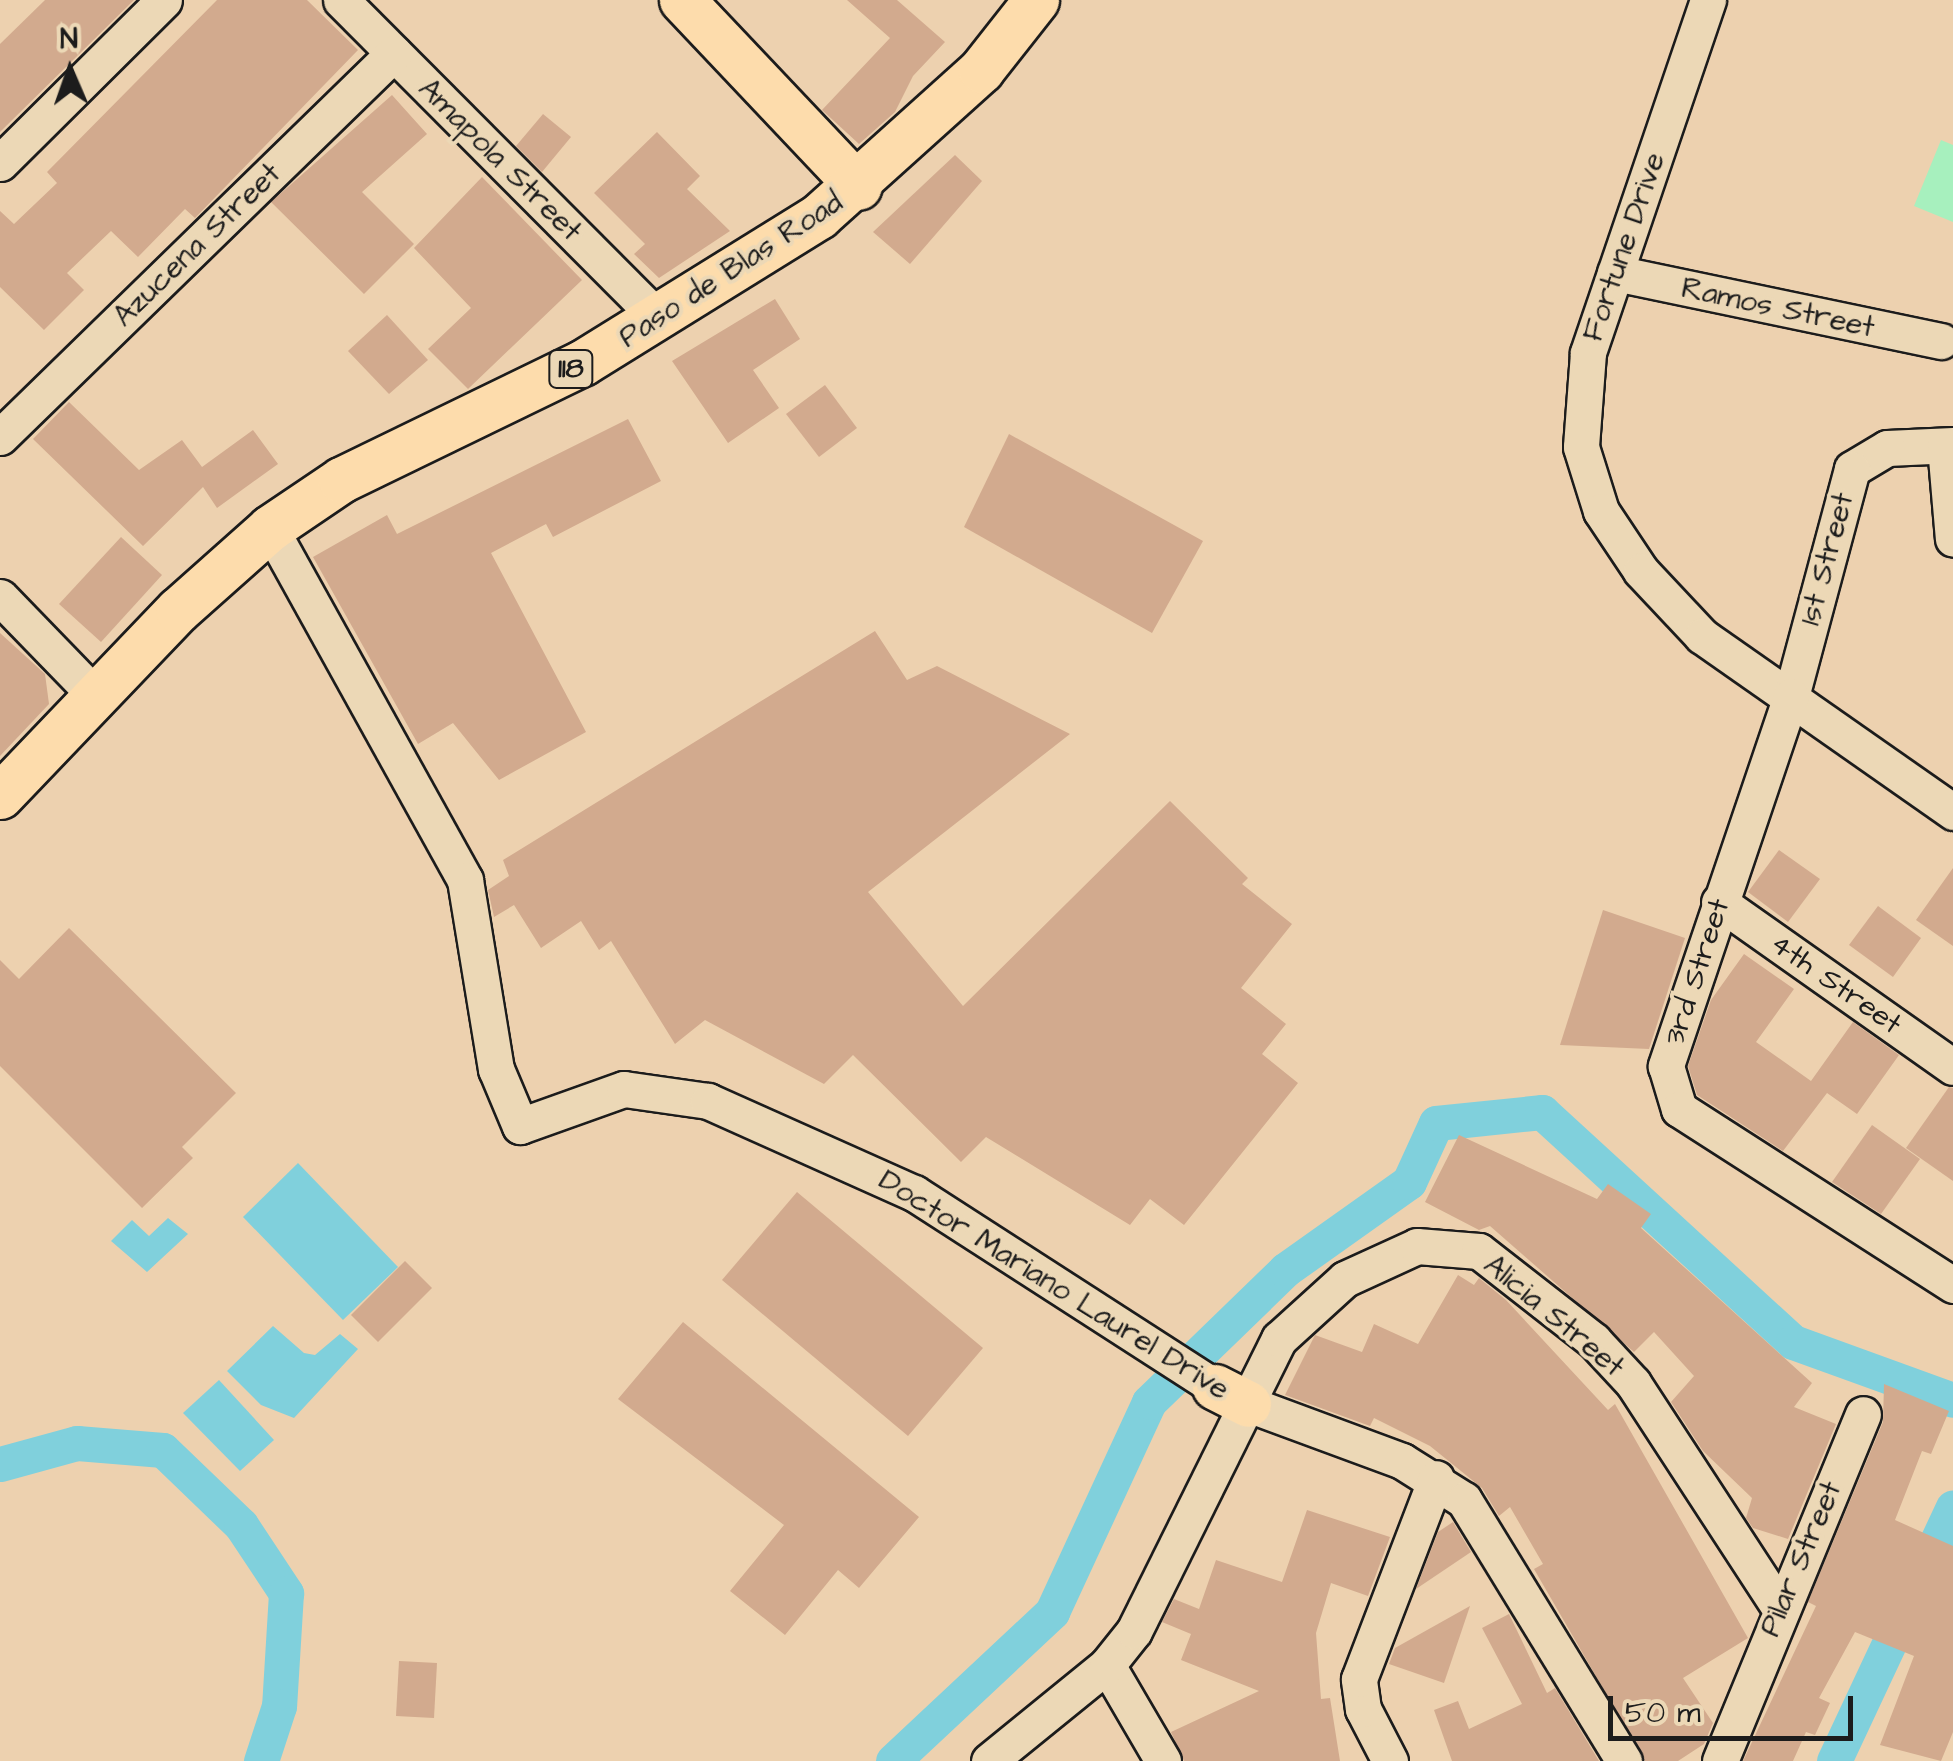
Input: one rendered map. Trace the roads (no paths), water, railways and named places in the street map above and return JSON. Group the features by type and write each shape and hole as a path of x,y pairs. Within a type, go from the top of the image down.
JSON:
{"main road":[{"path":"682,0 859,187"},
{"name":"Paso de Blas Road","path":"96,695 270,528 341,480 659,319 859,187 981,70 1036,0"},
{"name":"118","path":"0,796 96,695"}],"street":[{"path":"0,163 164,0"},
{"name":"Amapola Street","path":"341,0 659,319"},
{"name":"Fortune Drive","path":"1708,0 1588,353 1582,448 1601,510 1641,571 1702,636 1953,812"},
{"name":"Azucena Street","path":"0,437 394,53"},
{"name":"Ramos Street","path":"1615,273 1941,341"},
{"path":"1949,445 1953,539"},
{"name":"1st Street","path":"1791,696 1852,469 1887,448 1949,445"},
{"name":"Doctor Mariano Laurel Drive","path":"270,528 465,880 496,1069 520,1126 624,1089 708,1101 914,1193 1231,1395 1436,1478"},
{"path":"0,597 96,695"},
{"name":"3rd Street","path":"1791,696 1666,1066 1679,1109 1953,1285"},
{"name":"4th Street","path":"1719,902 1953,1067"},
{"name":"Alicia Street","path":"990,1761 1107,1664 1156,1594 1231,1395 1279,1339 1346,1278 1417,1246 1479,1251 1594,1341 1633,1382 1779,1607"},
{"name":"Pilar Street","path":"1720,1761 1779,1607 1864,1414"},
{"path":"1390,1761 1363,1708 1359,1679 1436,1478 1486,1530 1624,1761"},
{"path":"1107,1664 1163,1761"}],"water":[{"path":"298,1163 398,1267 343,1320 243,1217"},
{"path":"168,1218 188,1234 147,1272 111,1241 132,1220 149,1236"},
{"path":"273,1326 304,1353 315,1355 340,1334 358,1349 294,1418 261,1405 227,1371"},
{"path":"219,1380 274,1440 240,1471 183,1413"}],"waterway":[{"path":"893,1761 1052,1612 1149,1402 1285,1270 1409,1182 1436,1123 1542,1112 1793,1342 1953,1400"},
{"path":"0,1464 77,1443 163,1450 241,1525 286,1593 279,1706 261,1761"},
{"path":"1834,1761 1953,1507"}]}
